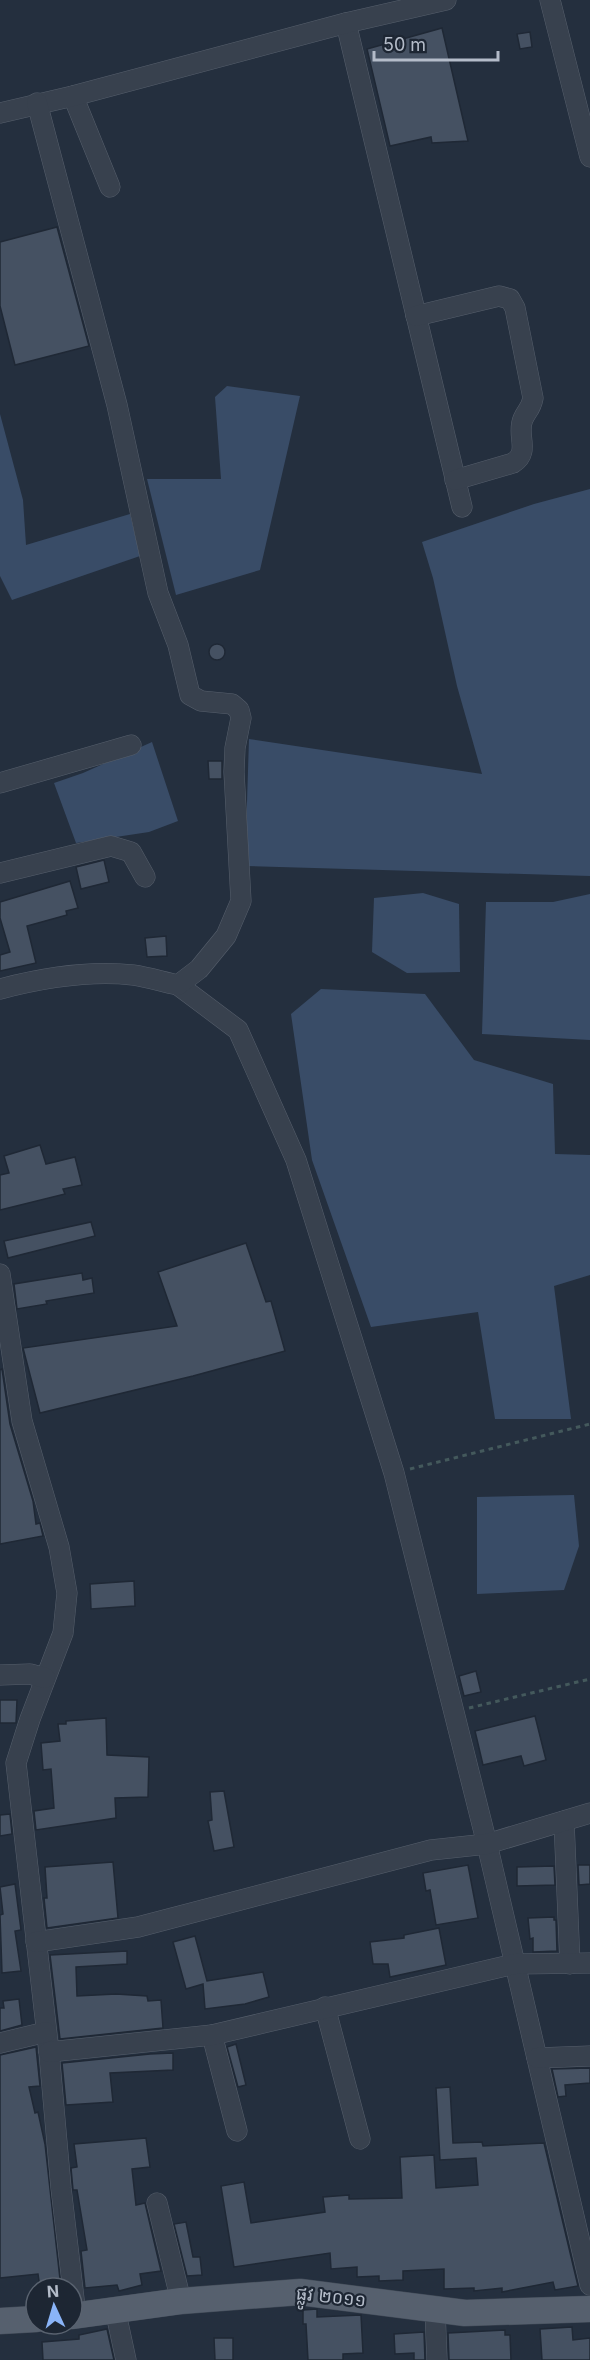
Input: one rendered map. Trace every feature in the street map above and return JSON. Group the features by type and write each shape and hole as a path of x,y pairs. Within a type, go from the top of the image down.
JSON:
{"main road":[{"name":"ផ្លូវ ២០១១","path":"84,2314 181,2301 300,2292 465,2313 590,2309"},
{"path":"0,2321 24,2320"}],"street":[{"path":"0,113 73,96 346,23 446,0"},
{"path":"550,0 586,129 590,157"},
{"path":"346,23 462,507"},
{"path":"73,96 110,187"},
{"path":"37,103 117,405 158,593 178,645 190,695 201,701 232,704 239,710 241,718 235,748 234,772 241,901 226,936 199,969 178,985"},
{"path":"416,316 499,296 510,299 515,308 533,398 531,408 522,421 523,453 513,463 455,480"},
{"path":"0,783 131,746"},
{"path":"0,873 111,846 131,852 145,877"},
{"path":"0,989 35,980 99,973 134,975 178,985 238,1030 296,1160 394,1473 487,1844 590,2285"},
{"path":"0,1275 4,1332 22,1421 60,1546 67,1593 63,1633 8,1763 36,1942 49,2052 70,2276"},
{"path":"1,1671 45,1678"},
{"path":"36,1942 138,1928 431,1850 487,1844 590,1813"},
{"path":"564,1821 570,1964"},
{"path":"49,2052 212,2036 325,2007 514,1964 590,1963"},
{"path":"325,2007 360,2139"},
{"path":"0,2043 46,2032"},
{"path":"212,2036 237,2131"},
{"path":"537,2058 590,2056"},
{"path":"157,2203 181,2301"},
{"path":"115,2309 126,2360"},
{"path":"435,2309 437,2360"}],"path":[{"path":"394,1473 590,1424"},
{"path":"454,1712 590,1678"}],"water":[{"path":"227,386 300,396 260,570 176,595 147,479 221,479 215,397"},
{"path":"0,414 23,500 26,545 130,514 140,556 12,600 0,576"},
{"path":"590,489 590,876 245,866 249,739 482,774 457,686 433,578 422,542 534,504"},
{"path":"152,742 178,821 149,832 76,843 54,783 83,773"},
{"path":"423,893 459,904 460,972 407,973 372,952 374,898"},
{"path":"590,894 590,1040 482,1034 486,902 553,902"},
{"path":"321,989 425,994 474,1060 553,1084 555,1154 590,1155 590,1275 554,1286 571,1419 495,1419 478,1312 371,1327 312,1160 291,1014"},
{"path":"574,1495 579,1546 564,1590 477,1594 477,1497"}],"building":[{"path":"442,28 468,141 432,143 431,137 390,146 367,49"},
{"path":"530,32 532,47 520,49 517,34"},
{"path":"57,227 89,346 15,365 0,306 0,242"},
{"path":"217,644 223,646 225,652 223,658 217,660 211,658 209,652 211,646"},
{"path":"208,761 222,761 222,779 209,779"},
{"path":"104,860 109,882 81,889 76,867"},
{"path":"70,881 78,908 66,911 67,915 27,926 36,963 0,971 0,955 10,952 0,918 0,902"},
{"path":"166,936 167,956 147,957 145,938"},
{"path":"40,1145 46,1164 75,1157 82,1185 63,1189 65,1194 0,1210 0,1175 9,1173 4,1156"},
{"path":"91,1222 95,1236 8,1258 4,1241"},
{"path":"246,1243 266,1302 271,1301 285,1351 40,1413 23,1348 177,1326 158,1272"},
{"path":"82,1273 83,1280 92,1278 94,1293 46,1301 47,1304 17,1309 14,1284"},
{"path":"2,1369 10,1424 33,1501 36,1524 40,1523 43,1536 0,1544 0,1370"},
{"path":"134,1581 135,1606 91,1609 90,1584"},
{"path":"476,1671 481,1692 464,1696 459,1676"},
{"path":"0,1700 17,1700 16,1723 0,1723"},
{"path":"535,1716 546,1760 524,1766 521,1756 483,1765 475,1731"},
{"path":"106,1718 107,1755 149,1757 148,1797 115,1798 116,1818 36,1830 34,1811 54,1808 51,1769 43,1770 41,1743 60,1741 58,1724 66,1724 66,1721"},
{"path":"224,1791 234,1847 214,1851 208,1821 212,1820 210,1792"},
{"path":"10,1814 12,1834 0,1836 0,1815"},
{"path":"113,1862 118,1918 47,1928 44,1898 47,1898 45,1867"},
{"path":"468,1865 478,1918 436,1925 430,1890 426,1891 423,1873"},
{"path":"578,1865 590,1865 590,1884 579,1885"},
{"path":"554,1866 555,1885 517,1886 517,1867"},
{"path":"15,1884 21,1930 15,1931 21,1971 2,1973 0,1915 3,1914 0,1887"},
{"path":"554,1917 557,1951 533,1952 533,1938 530,1939 528,1918"},
{"path":"439,1928 446,1965 390,1977 388,1964 373,1964 370,1942 404,1938 404,1935"},
{"path":"195,1936 207,1981 263,1972 269,1997 245,2004 205,2009 203,1984 186,1989 173,1942"},
{"path":"127,1951 127,1964 76,1967 77,1996 116,1994 147,1996 148,2001 161,2000 163,2028 60,2039 50,1955"},
{"path":"19,1999 22,2025 0,2031 0,2008 4,2008 3,2001"},
{"path":"236,2044 246,2085 238,2087 227,2047"},
{"path":"36,2047 40,2086 29,2087 35,2113 38,2112 45,2144 60,2276 38,2276 38,2274 0,2278 0,2055"},
{"path":"173,2053 173,2070 110,2073 113,2102 66,2105 62,2063"},
{"path":"590,2068 590,2083 565,2085 566,2096 558,2097 552,2069"},
{"path":"450,2087 453,2143 482,2142 483,2146 544,2143 578,2286 555,2290 553,2282 502,2292 502,2288 474,2291 474,2288 444,2289 444,2269 403,2271 403,2280 379,2281 379,2276 357,2277 357,2267 331,2269 330,2253 234,2267 221,2186 244,2182 251,2223 325,2212 323,2197 349,2195 349,2199 402,2198 400,2157 434,2155 436,2188 478,2185 476,2158 440,2160 436,2088"},
{"path":"146,2138 150,2167 132,2169 136,2205 145,2203 161,2271 140,2274 142,2285 119,2291 117,2285 85,2288 81,2251 87,2250 77,2190 73,2190 71,2168 77,2167 74,2144"},
{"path":"186,2222 193,2257 200,2257 202,2275 187,2276 174,2224"},
{"path":"317,2309 317,2317 361,2315 363,2353 343,2354 343,2360 308,2360 303,2310"},
{"path":"572,2327 573,2340 590,2338 590,2360 542,2360 540,2329"},
{"path":"107,2329 114,2360 43,2360 42,2342 79,2339 79,2336 84,2336 84,2334"},
{"path":"505,2330 505,2335 510,2335 511,2360 449,2360 448,2333"},
{"path":"424,2332 425,2360 414,2360 414,2353 395,2354 394,2334"},
{"path":"214,2338 233,2338 233,2360 215,2360"}]}
